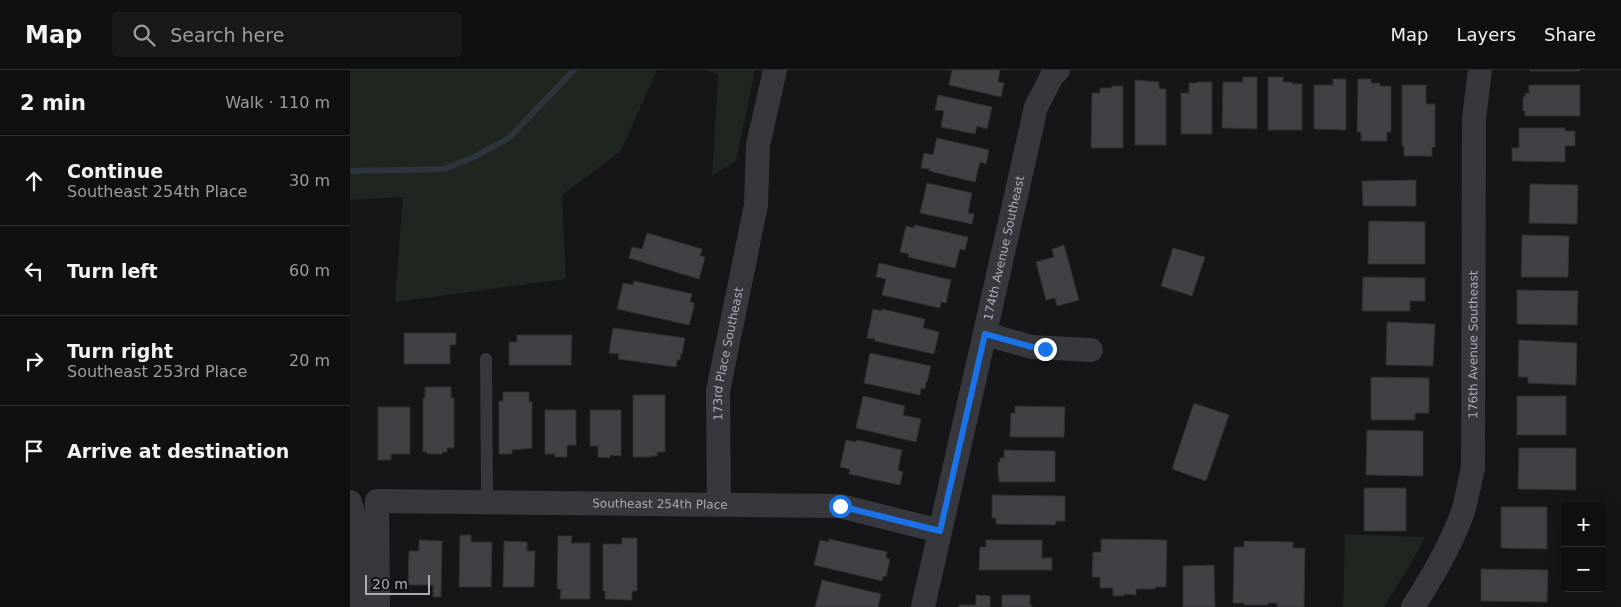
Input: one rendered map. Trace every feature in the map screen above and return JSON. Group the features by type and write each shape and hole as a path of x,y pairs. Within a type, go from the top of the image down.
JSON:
{"street":[{"name":"173rd Place Southeast","path":"719,504 718,391 756,205 758,145 775,70"},
{"name":"174th Avenue Southeast","path":"923,607 1036,107 1052,76 1058,70"},
{"name":"176th Avenue Southeast","path":"1413,607 1453,537 1463,512 1473,468 1474,119 1480,70"},
{"path":"985,334 1032,347 1091,350"},
{"name":"Southeast 254th Place","path":"378,607 377,501 840,506 940,531"},
{"path":"350,502 355,518 354,607"}],"lane":[{"path":"486,358 488,502"}],"shaded area":[{"path":"350,70 657,70 621,151 562,195 566,279 395,302 403,197 350,200"},
{"path":"707,70 755,70 736,161 712,176 718,74"},
{"path":"1345,534 1425,537 1384,607 1343,607"}],"building":[{"path":"952,70 1000,70 998,82 1004,83 1001,97 949,85"},
{"path":"1580,70 1580,71 1530,71"},
{"path":"1243,77 1257,77 1257,129 1222,128 1223,82 1243,82"},
{"path":"1268,77 1283,77 1283,82 1302,84 1302,130 1268,130"},
{"path":"1333,79 1346,79 1346,130 1314,129 1314,85 1333,85"},
{"path":"1358,79 1371,79 1371,83 1380,83 1380,86 1391,86 1391,132 1387,132 1387,141 1361,141 1361,132 1357,132"},
{"path":"1135,80 1159,82 1159,89 1166,89 1166,145 1135,145"},
{"path":"1212,82 1212,134 1181,134 1181,93 1189,93 1189,83"},
{"path":"1402,85 1426,85 1426,104 1435,104 1435,147 1432,147 1432,156 1404,156 1404,146 1402,146"},
{"path":"1529,85 1580,85 1580,116 1525,116 1523,97 1525,97 1526,93 1529,93"},
{"path":"1112,86 1123,86 1123,148 1091,148 1092,93 1100,93 1100,88 1112,88"},
{"path":"938,95 992,107 987,129 977,126 975,134 941,127 944,111 935,110"},
{"path":"1519,128 1565,128 1565,131 1575,131 1575,146 1565,146 1565,162 1512,161 1512,148 1519,148"},
{"path":"937,138 989,150 986,164 980,162 975,182 921,168 924,153 933,155"},
{"path":"1416,180 1416,206 1363,206 1362,181"},
{"path":"927,183 972,193 968,213 974,214 972,224 920,213"},
{"path":"1530,184 1578,185 1577,224 1529,223"},
{"path":"1369,221 1425,222 1425,264 1368,264"},
{"path":"915,225 968,237 965,250 960,249 955,268 908,257 909,254 900,252 906,226 914,228"},
{"path":"647,233 702,249 700,256 705,257 699,279 629,258 632,247 642,249"},
{"path":"1522,235 1569,236 1568,277 1521,277"},
{"path":"1064,245 1079,300 1057,306 1055,298 1046,300 1036,262 1054,257 1052,249"},
{"path":"1173,248 1205,257 1192,296 1161,286"},
{"path":"879,263 951,280 946,303 941,302 940,308 882,295 886,279 876,277"},
{"path":"1363,277 1425,278 1425,301 1410,301 1410,311 1362,311"},
{"path":"634,281 692,294 690,302 694,303 694,307 689,325 617,309 623,283 633,285"},
{"path":"1517,290 1578,291 1577,325 1517,324"},
{"path":"873,309 882,311 882,309 925,319 923,328 939,332 934,354 867,338"},
{"path":"1387,322 1435,324 1433,366 1386,365"},
{"path":"613,328 685,338 680,360 677,360 676,367 618,359 619,354 609,353"},
{"path":"404,333 456,333 456,345 450,345 450,364 404,364"},
{"path":"517,335 572,335 571,365 509,365 509,342 517,342"},
{"path":"1519,340 1577,343 1576,385 1528,383 1528,377 1518,377"},
{"path":"870,353 931,366 925,389 921,388 920,395 864,383"},
{"path":"1371,377 1429,378 1429,413 1415,413 1415,420 1371,420"},
{"path":"425,387 451,387 451,398 454,398 454,448 447,448 447,452 442,452 442,454 427,454 427,452 423,452 423,398 425,398"},
{"path":"503,392 529,392 529,402 532,402 532,448 512,450 512,454 499,454 499,401 503,401"},
{"path":"633,395 665,395 665,452 657,452 657,456 633,457"},
{"path":"863,396 905,406 903,415 921,419 916,442 856,428"},
{"path":"1517,396 1566,396 1566,435 1517,435"},
{"path":"1194,403 1229,415 1206,481 1172,469"},
{"path":"1015,406 1065,407 1064,437 1010,437 1011,413 1015,413"},
{"path":"378,407 410,407 410,454 391,454 391,460 378,460"},
{"path":"545,410 576,410 576,445 567,445 567,457 555,457 555,454 545,454"},
{"path":"590,410 621,410 621,456 610,455 610,458 598,457 598,446 590,446"},
{"path":"1367,430 1423,431 1423,476 1366,475"},
{"path":"846,440 856,442 857,440 902,450 898,470 903,472 900,485 849,474 850,469 840,467"},
{"path":"1519,448 1576,448 1576,490 1518,489"},
{"path":"1004,450 1055,451 1055,482 999,482 998,462 1000,462 1000,458 1004,458"},
{"path":"1364,488 1406,488 1406,531 1364,531"},
{"path":"992,495 1065,496 1065,521 1056,521 1055,525 996,524 996,518 992,518"},
{"path":"1501,507 1547,507 1547,549 1501,548"},
{"path":"460,535 471,535 471,542 492,542 491,587 459,587"},
{"path":"558,536 572,536 571,543 590,543 590,599 560,599 561,589 557,589"},
{"path":"622,538 637,538 637,591 632,591 632,600 605,599 605,591 603,591 603,544 622,544"},
{"path":"829,539 887,552 886,558 890,559 886,577 883,576 882,581 814,565 820,540 829,542"},
{"path":"1101,539 1167,540 1166,587 1136,589 1136,595 1124,594 1124,596 1113,596 1113,588 1100,588 1100,577 1092,577 1093,552 1101,552"},
{"path":"419,540 442,541 441,597 433,597 433,585 408,585 409,551 419,551"},
{"path":"986,540 1042,540 1042,558 1052,558 1052,570 979,570 980,547 986,547"},
{"path":"504,541 527,542 527,551 535,551 534,587 503,587"},
{"path":"1244,541 1293,542 1293,548 1305,548 1304,607 1277,607 1277,603 1244,605 1244,603 1233,603 1234,547 1244,547"},
{"path":"1214,565 1215,607 1183,607 1183,566"},
{"path":"1481,569 1548,570 1547,602 1481,601"},
{"path":"822,580 881,594 878,607 815,607"},
{"path":"976,595 990,596 990,607 959,607 959,605 976,605"},
{"path":"1002,595 1030,595 1030,605 1032,607 1002,607"}],"waterway":[{"path":"350,171 444,169 474,157 509,138 574,70"}],"route":[{"path":"840,506 940,531 985,334 1045,349"}]}
